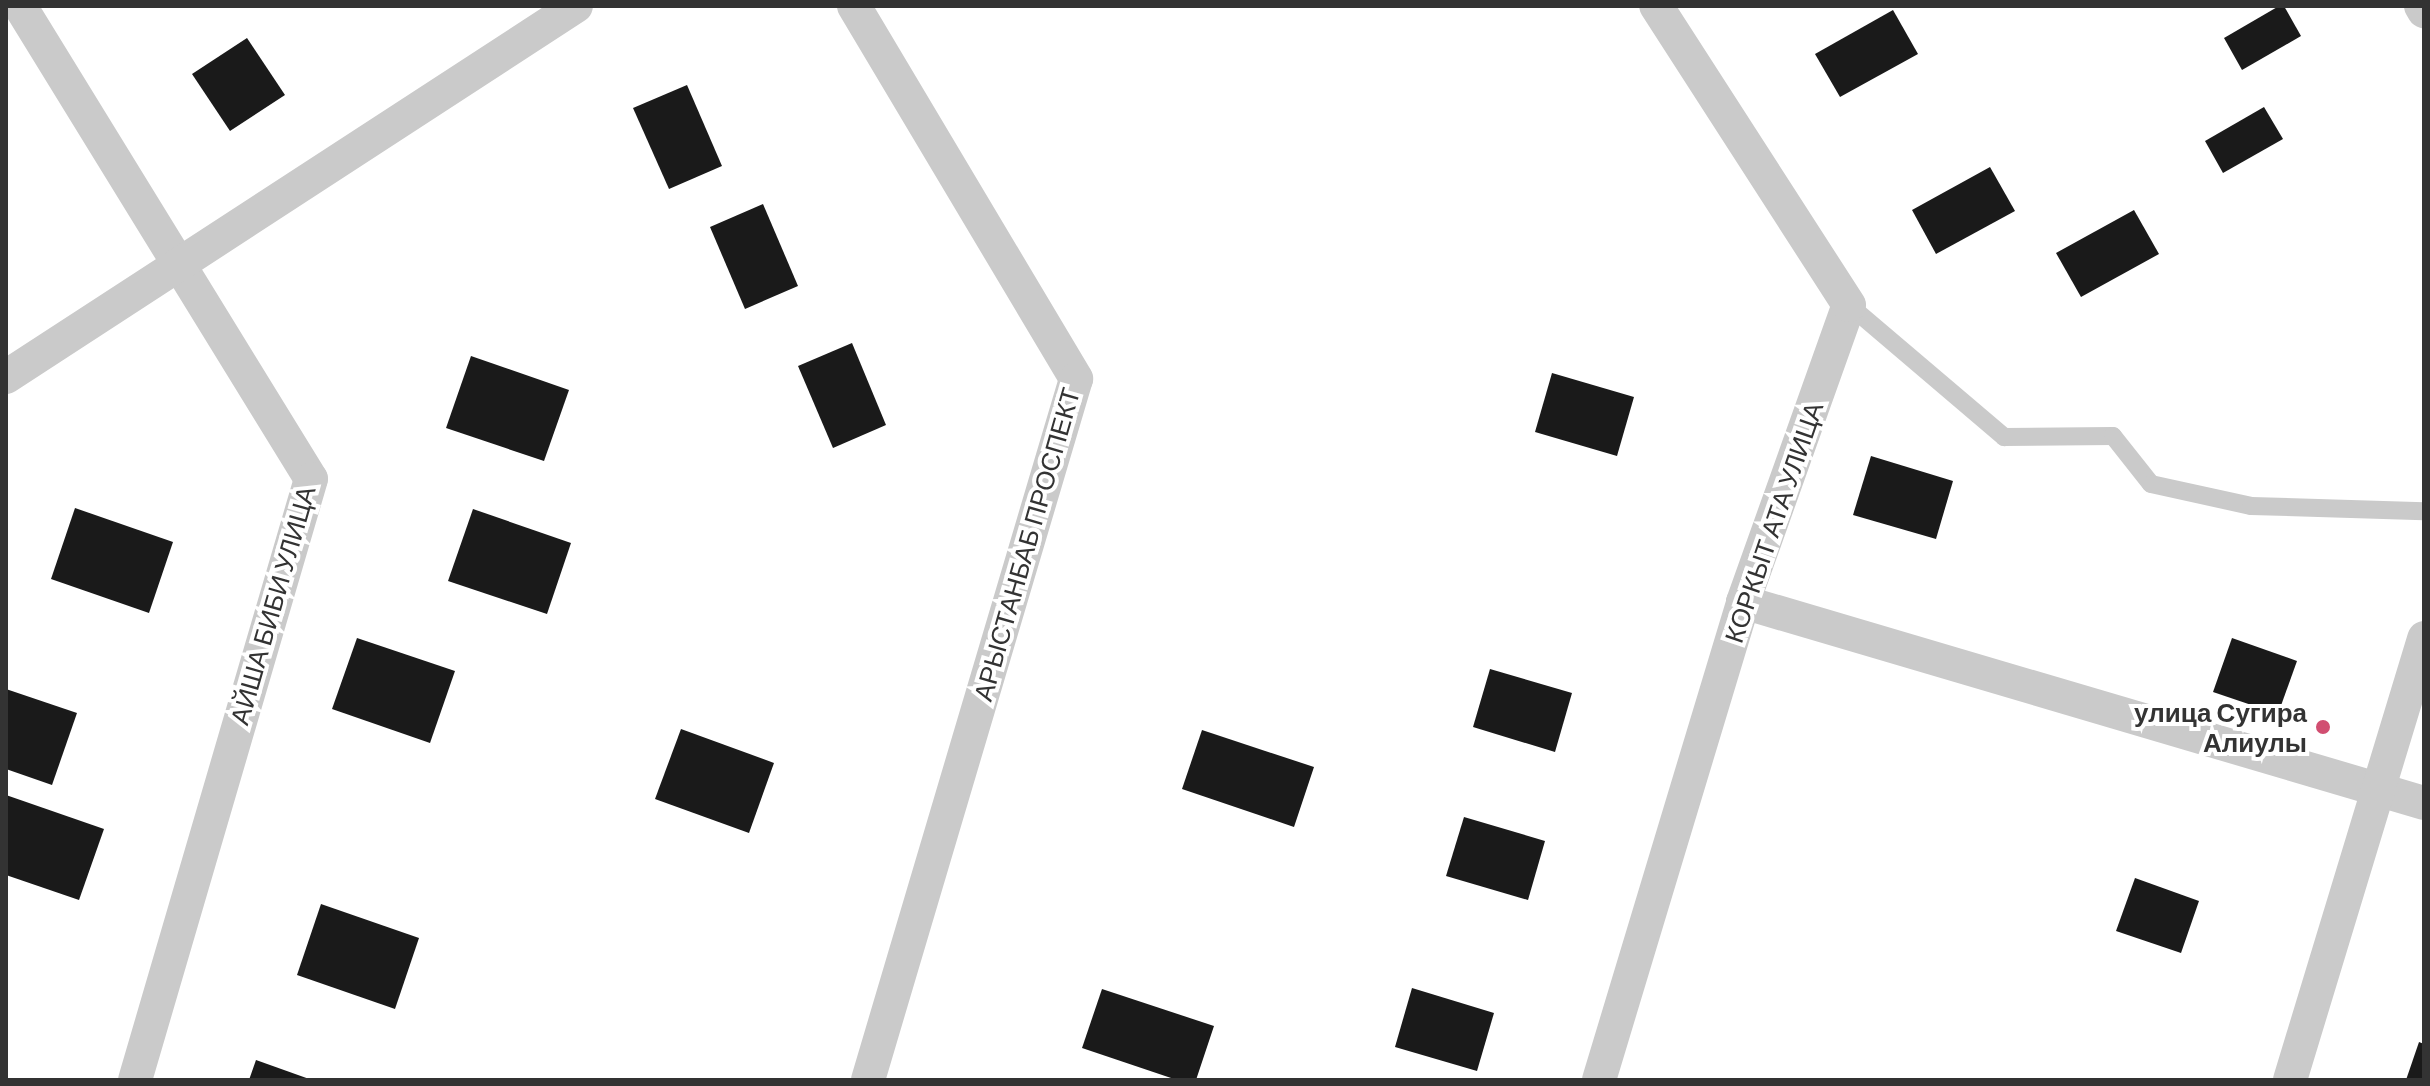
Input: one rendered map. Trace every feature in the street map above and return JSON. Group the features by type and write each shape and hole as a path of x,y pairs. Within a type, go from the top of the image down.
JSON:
{"street":[{"name":"АЙША БИБИ УЛИЦА","path":"20,6 183,264 311,479 135,1080"},
{"path":"6,377 576,6"},
{"name":"АРЫСТАНБАБ ПРОСПЕКТ","path":"854,6 1076,379 868,1080"},
{"path":"1656,6 1849,305"},
{"path":"2421,6 2424,11"},
{"name":"КОРКЫТ АТА УЛИЦА","path":"1599,1080 1743,602 1849,305"},
{"path":"1743,602 2424,803"},
{"path":"2290,1080 2424,638"}],"lane":[{"path":"1849,305 2004,437 2113,436 2151,484 2251,506 2424,511"}],"building":[{"path":"2284,6 2301,36 2242,70 2224,38"},
{"path":"1893,10 1918,54 1840,97 1815,54"},
{"path":"247,38 285,95 230,131 192,74"},
{"path":"687,85 722,166 669,189 633,108"},
{"path":"2264,107 2283,139 2223,173 2205,141"},
{"path":"1990,167 2015,211 1936,254 1912,210"},
{"path":"763,204 798,286 745,309 710,227"},
{"path":"2134,210 2159,254 2081,297 2056,253"},
{"path":"852,343 886,425 833,448 798,366"},
{"path":"471,356 569,390 544,461 446,428"},
{"path":"1552,373 1634,397 1617,456 1535,432"},
{"path":"1871,456 1953,481 1936,539 1853,515"},
{"path":"75,508 173,542 149,613 51,579"},
{"path":"473,509 571,543 547,614 448,581"},
{"path":"357,638 455,671 430,743 332,709"},
{"path":"2232,638 2297,661 2278,714 2213,692"},
{"path":"1490,669 1572,693 1555,752 1473,727"},
{"path":"6,689 77,713 52,785 6,769"},
{"path":"681,729 774,763 749,833 655,799"},
{"path":"1202,730 1314,767 1294,827 1182,789"},
{"path":"6,795 104,829 79,900 6,875"},
{"path":"1464,817 1545,841 1528,900 1446,876"},
{"path":"2135,878 2199,901 2181,953 2116,931"},
{"path":"321,904 419,938 395,1009 297,975"},
{"path":"1412,988 1494,1013 1477,1071 1395,1047"},
{"path":"1102,989 1214,1026 1196,1080 1177,1080 1082,1048"},
{"path":"2419,1042 2424,1044 2424,1080 2406,1080"},
{"path":"256,1060 312,1080 249,1080"}],"place":[{"name":"улица Сугира Алиулы","path":"2323,727"}]}
